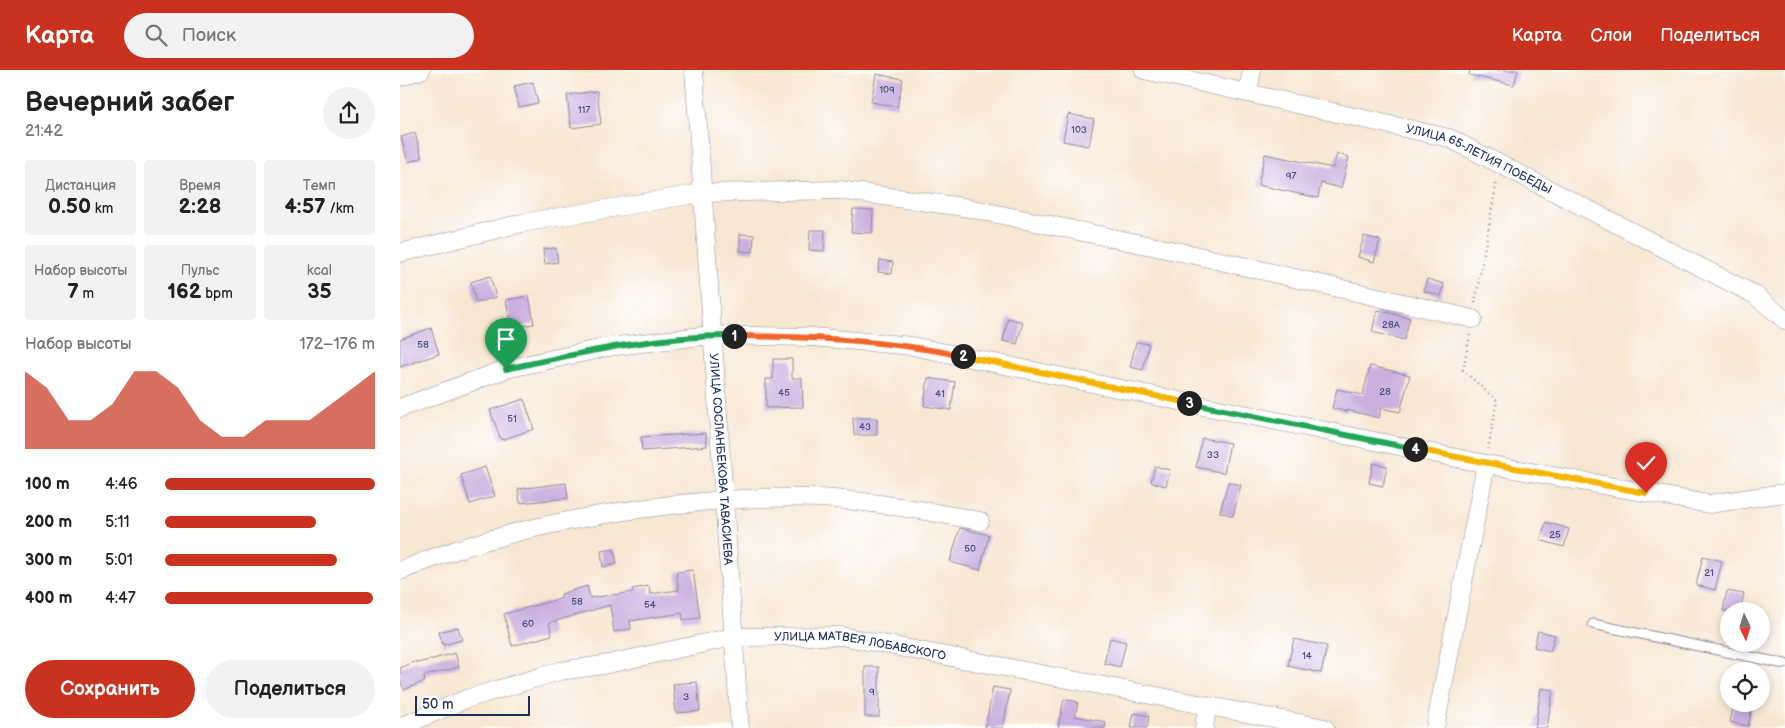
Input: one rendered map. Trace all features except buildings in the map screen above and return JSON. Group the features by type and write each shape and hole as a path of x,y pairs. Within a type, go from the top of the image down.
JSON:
{"street":[{"path":"400,78 421,70"},
{"name":"УЛИЦА СОСЛАНБЕКОВА ТАВАСИЕВА","path":"694,70 711,335 740,728"},
{"name":"УЛИЦА 65-ЛЕТИЯ ПОБЕДЫ","path":"1144,70 1248,91 1449,138 1755,295 1785,320"},
{"path":"1248,91 1252,70"},
{"path":"400,253 522,223 702,193 839,190 963,207 1190,254 1473,319"},
{"path":"400,408 506,369 608,347 711,335 812,336 912,346 1486,464 1709,504 1785,494"},
{"path":"1435,728 1486,464"},
{"path":"400,571 456,549 527,529 633,509 724,499 833,499 920,510 980,521"},
{"name":"УЛИЦА МАТВЕЯ ЛОБАВСКОГО","path":"400,727 466,699 560,672 733,638 841,636 1325,728"},
{"path":"1204,728 1208,706"}],"lane":[{"path":"1592,624 1785,664"}],"route":[{"path":"506,369 608,347 711,335 812,336 912,346 1486,464 1646,493"}]}
